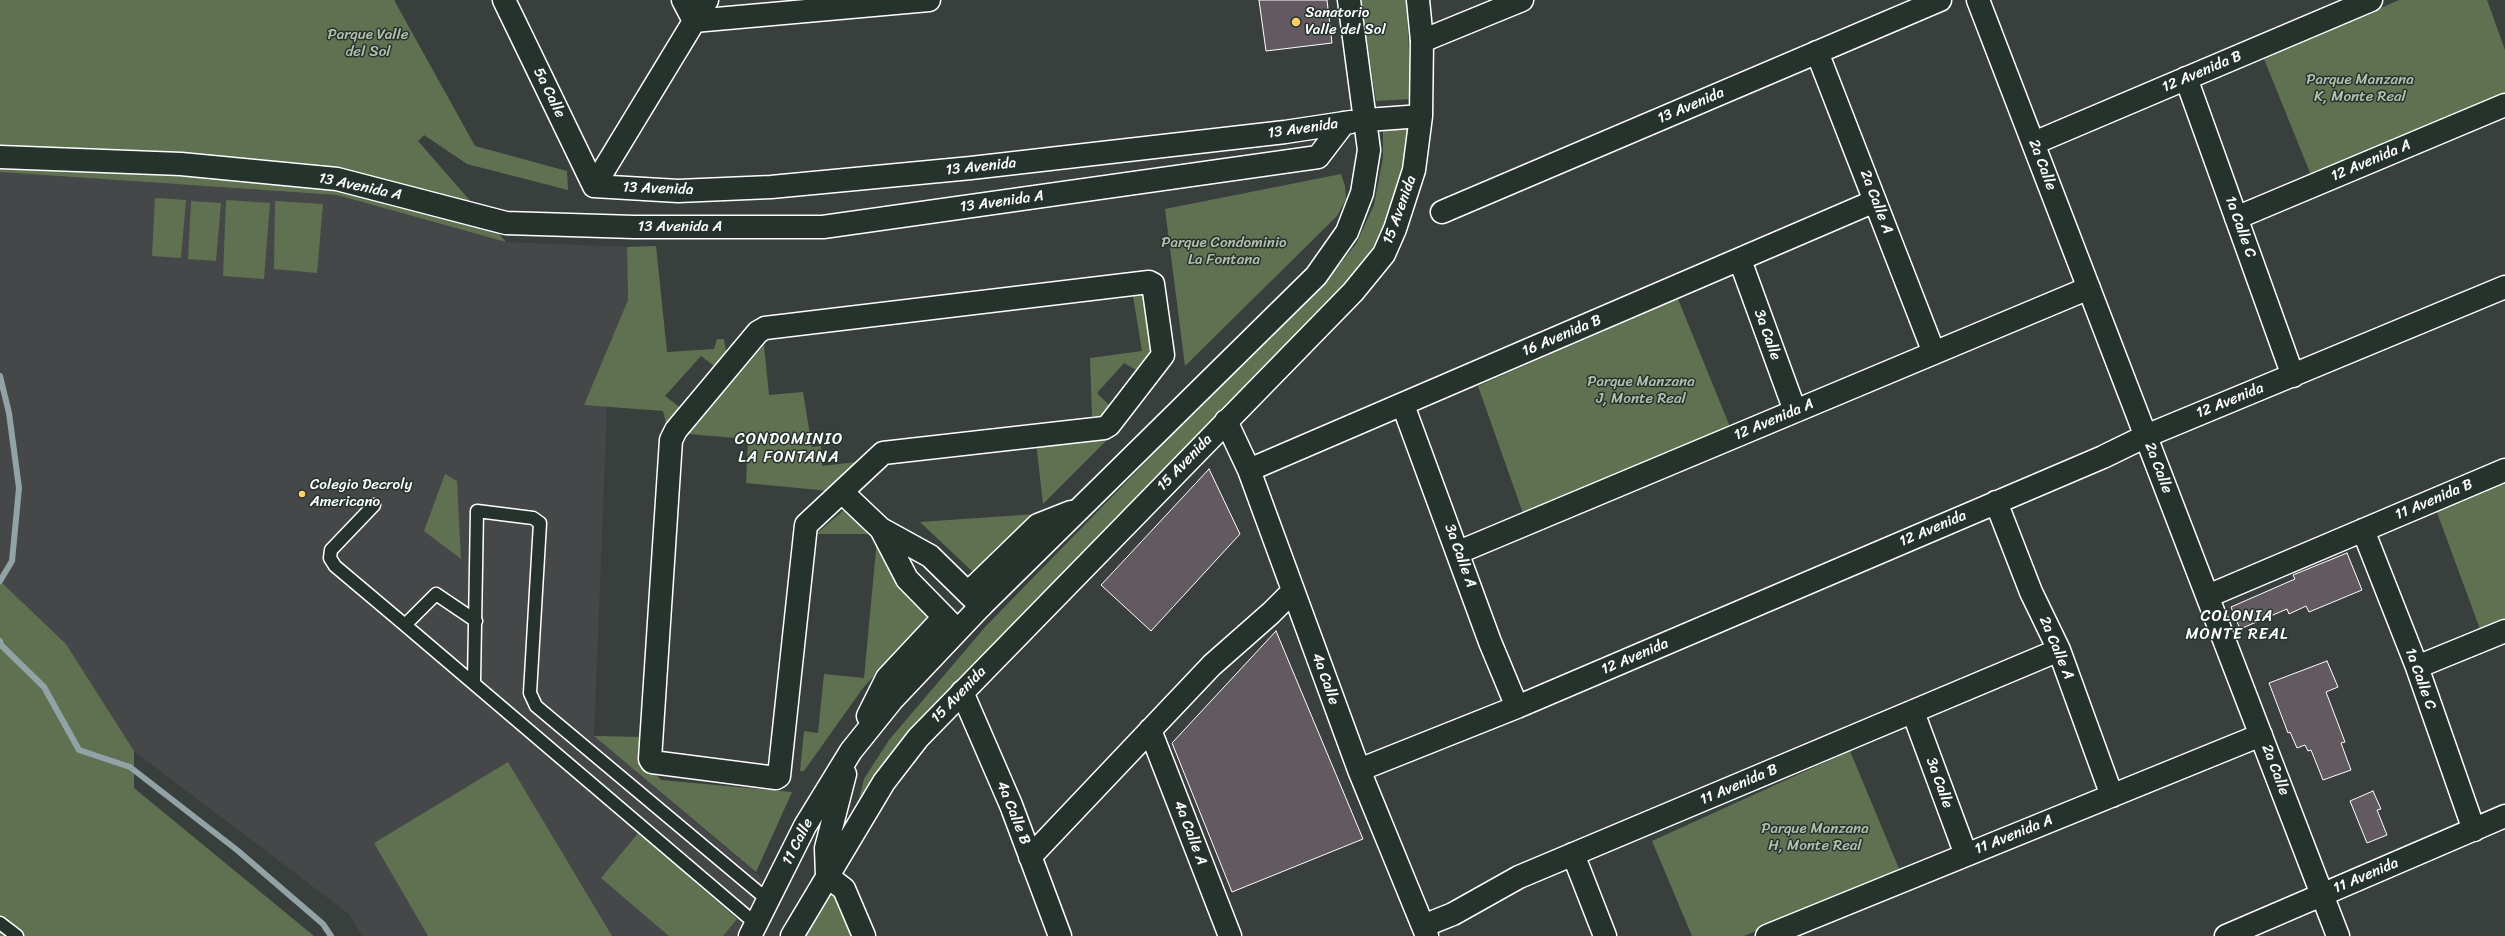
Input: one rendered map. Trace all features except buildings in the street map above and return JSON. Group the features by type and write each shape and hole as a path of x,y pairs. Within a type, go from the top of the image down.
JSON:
{"street":[{"name":"5a Calle","path":"504,0 594,186"},
{"path":"683,0 694,21"},
{"path":"594,186 707,0"},
{"path":"694,21 929,0"},
{"path":"792,936 827,876 826,848 851,752 951,624 975,600 1079,509 1316,276 1347,232 1362,193 1369,150 1367,120 1350,0"},
{"name":"15 Avenida","path":"827,876 884,782 918,738 1353,292 1384,254 1395,229 1414,170 1421,116 1422,41 1418,0"},
{"path":"1422,41 1522,0"},
{"name":"13 Avenida","path":"1442,212 1940,0"},
{"name":"2a Calle","path":"1978,0 2338,936"},
{"name":"12 Avenida B","path":"2034,143 2371,0"},
{"name":"2a Calle A","path":"1818,52 1934,353"},
{"name":"1a Calle C","path":"2186,78 2293,376"},
{"name":"12 Avenida A","path":"2236,218 2505,105"},
{"name":"13 Avenida","path":"594,186 678,191 771,187 971,168 1285,132 1367,120 1421,116"},
{"name":"13 Avenida A","path":"0,157 181,164 337,179 506,223 634,227 823,227 1318,157 1344,123"},
{"name":"16 Avenida B","path":"1249,470 1875,201"},
{"name":"3a Calle","path":"1740,260 1795,411"},
{"path":"1149,282 1153,284 1163,355 1109,425 1104,428 890,451 883,453 842,492 806,525 804,530 781,774 776,778 652,762 650,759 672,440 676,430 758,332 765,328 1149,282"},
{"name":"12 Avenida","path":"1359,770 1517,707 2103,457 2146,436 2505,287"},
{"name":"12 Avenida A","path":"1459,552 2089,288"},
{"name":"3a Calle A","path":"1403,405 1459,552 1490,642 1517,707"},
{"name":"4a Calle","path":"1226,421 1249,470 1359,770 1425,931"},
{"name":"11 Avenida B","path":"2208,596 2505,470"},
{"path":"842,492 881,529 930,556 975,600"},
{"name":"2a Calle A","path":"1996,502 2031,592 2059,650 2112,796"},
{"path":"881,529 907,579 951,624"},
{"name":"1a Calle C","path":"2363,530 2417,667 2474,830"},
{"path":"1030,857 1212,665 1271,613 1293,591"},
{"path":"2417,667 2505,631"},
{"name":"11 Avenida B","path":"1425,931 1520,877 2059,650"},
{"name":"4a Calle B","path":"962,692 1011,805 1060,936"},
{"name":"3a Calle","path":"1912,712 1966,855"},
{"name":"4a Calle A","path":"1150,730 1230,936"},
{"name":"11 Avenida A","path":"1768,936 2261,735"},
{"name":"11 Calle","path":"753,930 769,901 805,826 851,752"},
{"name":"11 Avenida","path":"2226,936 2505,816"},
{"path":"1573,854 1605,936"},
{"path":"827,876 844,889 864,936"}],"lane":[{"path":"374,505 331,550 330,558 335,566 474,681 753,930"},
{"path":"474,681 477,511 533,518 540,523 530,693 536,706 769,901"},
{"path":"406,625 436,594 476,621"},
{"path":"0,923 17,936"}],"shaded area":[{"name":"Colegio Decroly Americano","path":"0,172 337,195 506,242 627,247 628,300 584,405 607,407 594,736 765,881 737,936 362,936 349,914 134,751 66,644 0,581"}],"green space":[{"name":"Parque Valle del Sol","path":"0,0 394,0 475,146 567,171 568,190 467,164 424,135 418,141 506,242 337,195 0,172"},
{"path":"1361,0 1406,0 1412,99 1376,101"},
{"name":"Parque Manzana K, Monte Real","path":"2399,0 2487,0 2505,50 2505,96 2313,180 2264,59"},
{"path":"1407,127 1407,162 1397,192 1377,242 1349,279 1264,368 853,824 864,779 889,740 986,626 1211,395 1321,288 1356,244 1374,205 1383,158 1383,130"},
{"name":"Parque Condominio La Fontana","path":"1341,174 1345,186 1346,199 1337,216 1185,366 1165,209"},
{"path":"155,198 186,200 181,258 152,256"},
{"path":"226,200 270,203 264,279 223,276"},
{"path":"191,201 221,203 216,261 188,259"},
{"path":"275,201 323,204 317,273 274,269"},
{"path":"656,246 667,352 714,349 717,339 724,339 727,358 718,369 701,356 665,396 682,409 667,427 663,411 584,405 628,300 627,247"},
{"path":"1133,296 1145,296 1153,356 1138,371 1124,363 1097,393 1109,405 1103,416 1092,416 1090,358 1142,351"},
{"name":"Parque Manzana J, Monte Real","path":"1678,299 1730,427 1524,516 1478,386"},
{"path":"764,345 769,395 803,392 812,447 821,446 822,466 856,462 829,491 746,483 748,439 688,434"},
{"path":"1112,435 1043,504 1036,442"},
{"path":"445,474 457,481 461,559 424,531"},
{"path":"2505,475 2505,618 2480,629 2435,507"},
{"path":"852,507 879,534 816,534 844,510"},
{"path":"1036,514 975,574 920,522"},
{"path":"877,539 938,605 863,688 804,771 800,771 804,731 818,733 824,674 864,678"},
{"path":"0,581 66,644 134,751 134,788 314,936 0,936"},
{"path":"594,736 644,737 645,764 661,780 792,792 756,872"},
{"name":"Parque Manzana H, Monte Real","path":"1850,751 1900,871 1744,936 1692,936 1652,841"},
{"path":"508,762 612,936 428,936 374,843"},
{"path":"639,832 737,919 723,936 669,936 601,878"},
{"path":"833,889 860,936 802,936"}],"waterway":[{"path":"0,376 9,413 19,488 12,561 0,581"},
{"path":"0,641 1,645 44,687 79,750 130,767 237,850 323,924 331,936"}],"place":[{"name":"Sanatorio Valle del Sol","path":"1296,22"},
{"name":"Colegio Decroly Americano","path":"302,494"}],"district":[{"name":"CONDOMINIO LA FONTANA","path":"789,449"},
{"name":"COLONIA MONTE REAL","path":"2237,626"}]}
